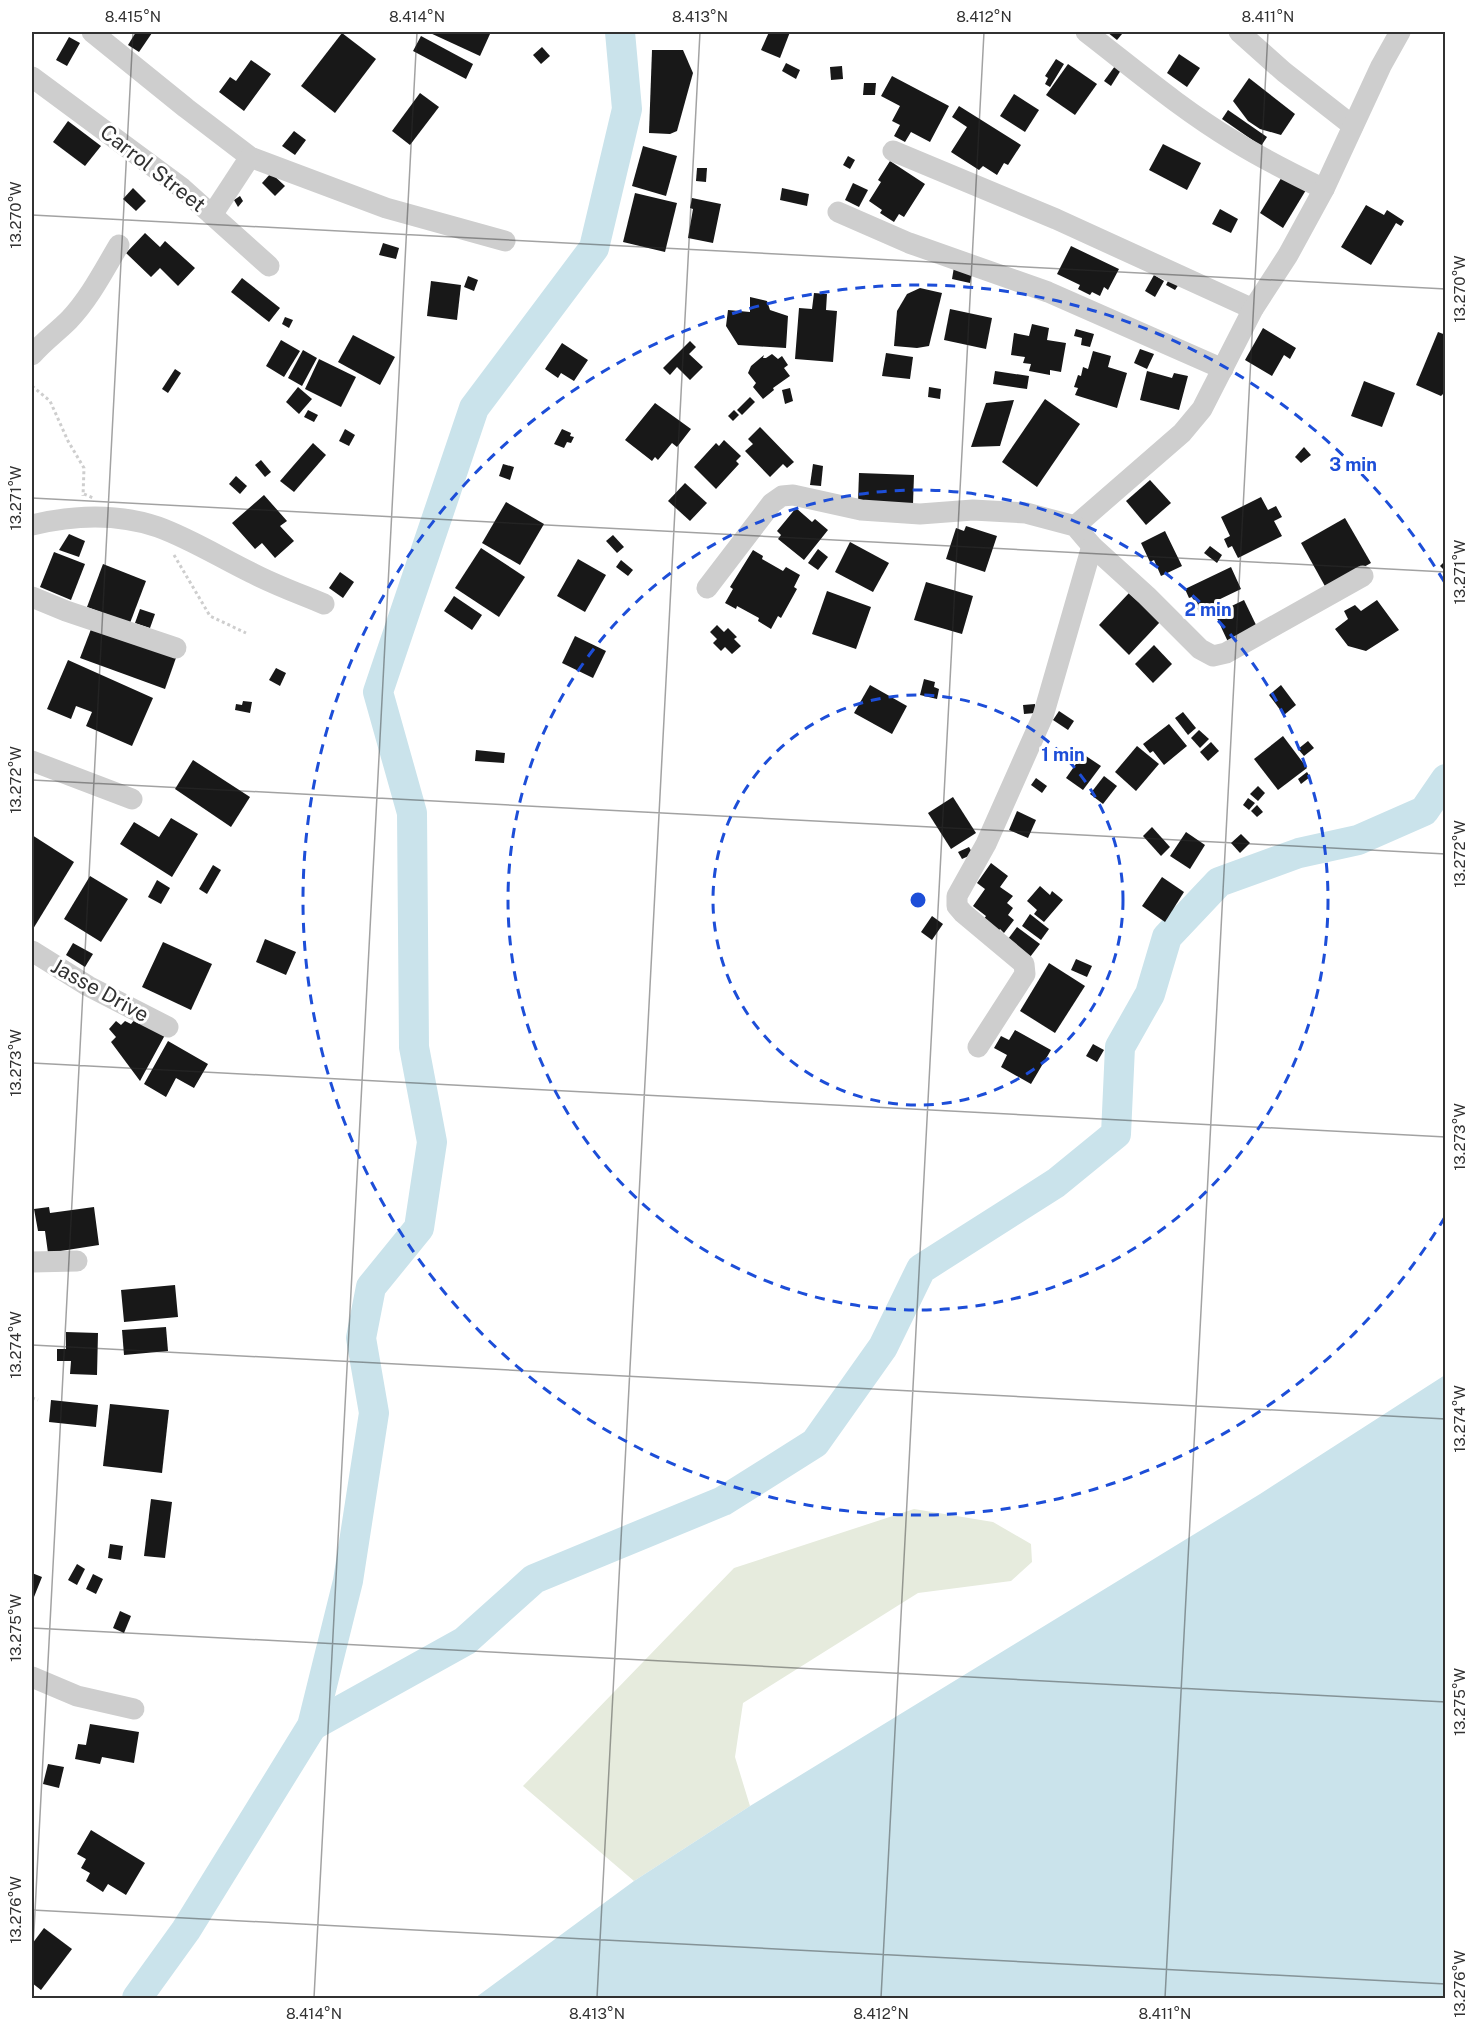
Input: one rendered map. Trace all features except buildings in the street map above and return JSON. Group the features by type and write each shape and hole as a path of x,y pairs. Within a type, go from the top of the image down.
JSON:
{"street":[{"path":"92,32 250,157 386,208 505,241"},
{"path":"1086,32 1179,105 1234,141 1324,189"},
{"path":"1239,32 1284,72 1353,126"},
{"path":"1075,526 1182,433 1202,409 1253,309 1288,255 1324,189 1381,66 1400,32"},
{"name":"Carrol Street","path":"32,77 182,188 268,266"},
{"path":"893,151 1056,219 1253,309"},
{"path":"212,215 250,157"},
{"path":"838,212 909,243 1048,292 1223,369"},
{"path":"32,355 43,342 69,320 86,300 119,245"},
{"path":"707,588 772,503 783,496 793,495 861,510 920,514 965,510 1026,513 1075,526 1092,546 1200,649 1213,656 1226,653 1363,576"},
{"path":"32,525 78,516 118,518 156,526 206,548 254,574 324,604"},
{"path":"978,1047 1025,974 1024,964 963,913 957,906 957,896 986,844 1043,716 1092,546"},
{"path":"32,597 66,611 177,648"},
{"path":"32,761 132,799"},
{"name":"Jasse Drive","path":"32,951 88,986 168,1028"},
{"path":"32,1262 76,1261"},
{"path":"32,1677 77,1696 135,1709"}],"path":[{"path":"32,386 50,401 68,441 84,468 84,494 78,516"},
{"path":"84,494 94,499"},
{"path":"156,526 210,615 246,633"},
{"path":"32,1398 38,1400"}],"shaded area":[{"path":"914,1509 993,1522 1031,1544 1032,1562 1011,1581 918,1593 743,1703 735,1757 750,1806 634,1881 523,1786 734,1568"}],"water":[{"path":"1445,1375 1445,1998 475,1998 634,1881 750,1806 1260,1494"}],"waterway":[{"path":"137,1998 186,1930 312,1726 348,1581 374,1413 361,1338 371,1287 419,1228 432,1142 414,1047 412,813 378,692 474,408 594,248 627,109 620,32"},
{"path":"312,1726 465,1641 534,1579 723,1501 815,1443 883,1347 921,1269 1056,1183 1116,1134 1120,1047 1150,994 1167,937 1219,882 1299,853 1358,840 1424,811 1446,779"}]}
